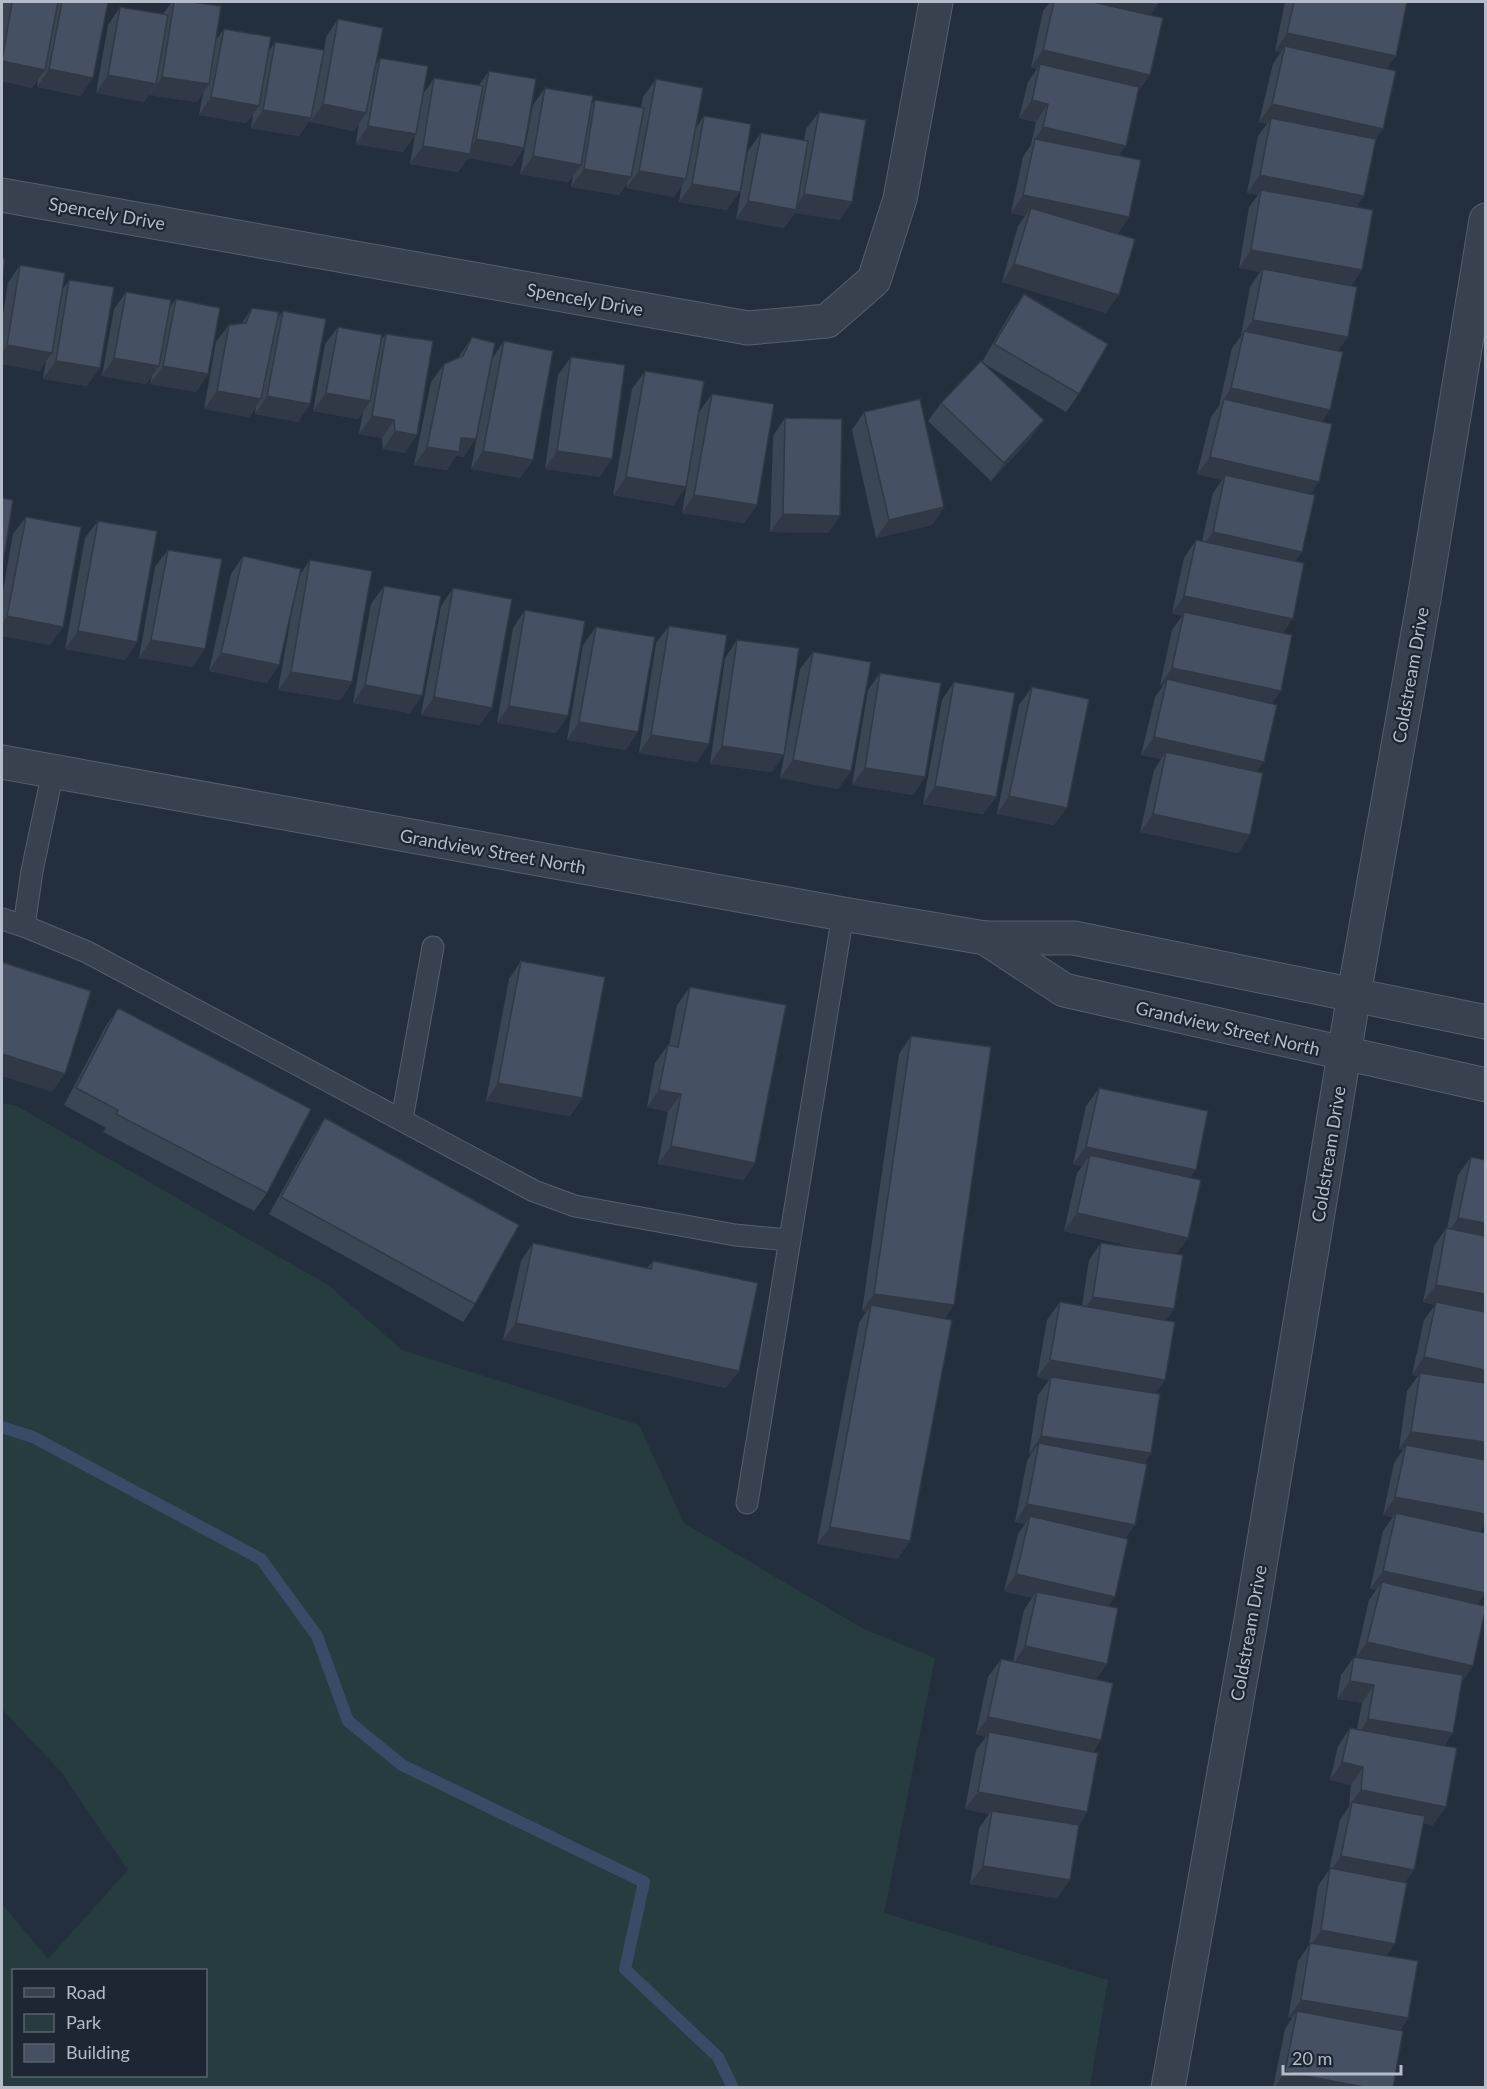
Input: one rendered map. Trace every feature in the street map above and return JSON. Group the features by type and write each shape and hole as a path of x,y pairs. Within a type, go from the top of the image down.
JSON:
{"street":[{"name":"Spencely Drive","path":"2,195 748,328 827,321 873,280 900,199 936,2"},
{"name":"Coldstream Drive","path":"1168,2088 1251,1620 1354,994 1422,610 1485,220"},
{"name":"Grandview Street North","path":"2,762 984,938 1074,938 1485,1022"},
{"name":"Grandview Street North","path":"984,938 1064,990 1485,1085"}],"lane":[{"path":"24,926 32,871 53,771"},
{"path":"747,1503 843,914"},
{"path":"2,920 24,926 87,952 534,1191 575,1206 735,1235 789,1240"},
{"path":"402,1119 434,947"}],"green space":[{"path":"2,1103 17,1106 328,1285 402,1350 639,1425 684,1523 862,1628 935,1658 884,1913 1108,1980 1090,2087 2,2087 2,1904 48,1959 128,1870 62,1773 2,1709"}],"building":[{"path":"12,2 58,2 45,70 2,61"},
{"path":"62,2 108,2 93,78 49,69"},
{"path":"174,2 221,6 209,84 162,77"},
{"path":"1054,2 1093,2 1163,18 1150,75 1043,50"},
{"path":"1294,2 1407,2 1396,56 1287,33"},
{"path":"120,7 168,15 156,84 108,75"},
{"path":"338,19 383,28 366,113 323,104"},
{"path":"224,29 271,37 259,106 211,97"},
{"path":"275,42 324,50 311,118 263,110"},
{"path":"1285,46 1396,71 1383,129 1272,104"},
{"path":"380,58 428,66 416,134 368,126"},
{"path":"1040,64 1139,87 1126,146 1043,127 1048,104 1032,100"},
{"path":"489,71 536,79 524,148 476,139"},
{"path":"434,78 483,86 470,154 423,146"},
{"path":"656,79 703,88 686,179 639,171"},
{"path":"545,88 593,96 581,165 533,156"},
{"path":"595,100 644,108 631,177 584,169"},
{"path":"819,112 866,120 852,202 804,194"},
{"path":"704,116 751,124 740,192 692,184"},
{"path":"1271,118 1376,139 1364,196 1260,175"},
{"path":"761,133 808,141 796,210 748,201"},
{"path":"1035,139 1141,160 1129,217 1023,195"},
{"path":"1261,190 1373,210 1362,270 1251,250"},
{"path":"1031,208 1135,239 1119,295 1014,264"},
{"path":"2,258 5,259 2,280"},
{"path":"20,265 65,273 52,353 7,345"},
{"path":"1263,269 1357,287 1348,337 1253,320"},
{"path":"69,280 114,287 100,368 56,361"},
{"path":"126,292 171,300 159,366 114,358"},
{"path":"1024,294 1108,344 1079,394 994,344"},
{"path":"176,299 220,308 208,374 163,366"},
{"path":"252,308 279,312 261,399 217,391 229,325 246,323"},
{"path":"283,311 326,319 310,404 267,396"},
{"path":"338,327 382,335 370,401 326,393"},
{"path":"1244,331 1343,352 1330,410 1231,388"},
{"path":"386,334 433,341 417,435 395,431 394,420 372,416"},
{"path":"472,337 495,343 476,439 461,438 459,452 427,447 444,364 463,356"},
{"path":"504,341 553,351 533,460 483,451"},
{"path":"571,357 625,365 612,459 557,451"},
{"path":"981,361 1044,420 1004,463 941,403"},
{"path":"645,371 704,381 686,487 626,477"},
{"path":"712,394 774,404 757,505 694,495"},
{"path":"920,399 944,507 889,520 864,412"},
{"path":"1224,399 1332,424 1319,482 1210,457"},
{"path":"785,418 842,419 840,516 783,514"},
{"path":"1225,475 1315,495 1302,552 1213,532"},
{"path":"2,498 13,500 2,570"},
{"path":"26,517 81,527 63,627 7,616"},
{"path":"98,521 157,531 137,642 78,631"},
{"path":"1196,540 1304,563 1293,619 1184,596"},
{"path":"168,550 222,559 205,649 151,640"},
{"path":"243,556 301,569 279,665 221,653"},
{"path":"310,560 372,571 352,682 291,672"},
{"path":"384,586 441,596 422,696 365,685"},
{"path":"453,588 512,599 492,708 434,697"},
{"path":"525,610 585,621 568,716 509,706"},
{"path":"1184,612 1292,635 1281,691 1172,668"},
{"path":"669,626 727,635 709,744 651,735"},
{"path":"596,627 655,637 638,732 579,722"},
{"path":"737,640 799,648 784,755 722,746"},
{"path":"813,652 871,662 851,771 793,760"},
{"path":"880,673 941,683 925,777 865,768"},
{"path":"1167,679 1277,705 1264,762 1154,737"},
{"path":"954,682 1015,693 996,797 935,786"},
{"path":"1032,687 1089,699 1067,808 1009,796"},
{"path":"1166,752 1263,773 1250,835 1153,814"},
{"path":"521,961 605,977 582,1098 498,1083"},
{"path":"2,962 91,991 65,1074 2,1054"},
{"path":"690,987 786,1005 755,1163 671,1146 681,1094 659,1090 668,1045 678,1047"},
{"path":"118,1008 311,1109 267,1193 116,1114 118,1110 76,1088"},
{"path":"911,1036 991,1047 954,1305 874,1294"},
{"path":"1099,1088 1208,1111 1196,1170 1086,1147"},
{"path":"325,1118 519,1225 475,1304 281,1197"},
{"path":"1090,1155 1201,1180 1188,1238 1077,1213"},
{"path":"1471,1157 1485,1160 1485,1223 1458,1218"},
{"path":"1446,1228 1485,1236 1485,1294 1436,1285"},
{"path":"533,1243 651,1269 653,1261 758,1283 739,1371 516,1323"},
{"path":"1101,1243 1183,1255 1174,1309 1093,1297"},
{"path":"1060,1302 1175,1322 1165,1380 1050,1360"},
{"path":"1436,1302 1485,1312 1485,1370 1424,1357"},
{"path":"871,1305 952,1320 910,1541 830,1527"},
{"path":"1420,1373 1485,1383 1485,1442 1411,1432"},
{"path":"1051,1377 1160,1394 1151,1453 1041,1436"},
{"path":"1039,1443 1147,1464 1135,1525 1027,1504"},
{"path":"1406,1445 1485,1460 1485,1514 1395,1497"},
{"path":"1396,1513 1485,1533 1485,1593 1383,1571"},
{"path":"1030,1516 1128,1539 1115,1597 1016,1574"},
{"path":"1382,1582 1485,1606 1473,1666 1367,1642"},
{"path":"1037,1592 1118,1608 1107,1664 1025,1646"},
{"path":"1354,1657 1463,1675 1453,1733 1368,1719 1374,1685 1350,1681"},
{"path":"1001,1659 1113,1683 1101,1740 988,1717"},
{"path":"1350,1728 1457,1748 1446,1807 1361,1790 1363,1767 1342,1762"},
{"path":"989,1732 1098,1753 1087,1812 978,1792"},
{"path":"1352,1802 1425,1816 1414,1870 1341,1856"},
{"path":"992,1811 1079,1825 1070,1880 983,1866"},
{"path":"1330,1868 1407,1883 1395,1944 1321,1930"},
{"path":"1310,1943 1418,1961 1408,2018 1301,2000"},
{"path":"1297,2011 1403,2031 1393,2088 1369,2088 1285,2072"}],"waterway":[{"path":"2,1427 33,1437 261,1559 317,1636 348,1721 402,1765 644,1882 625,1969 718,2057 733,2088"}]}
